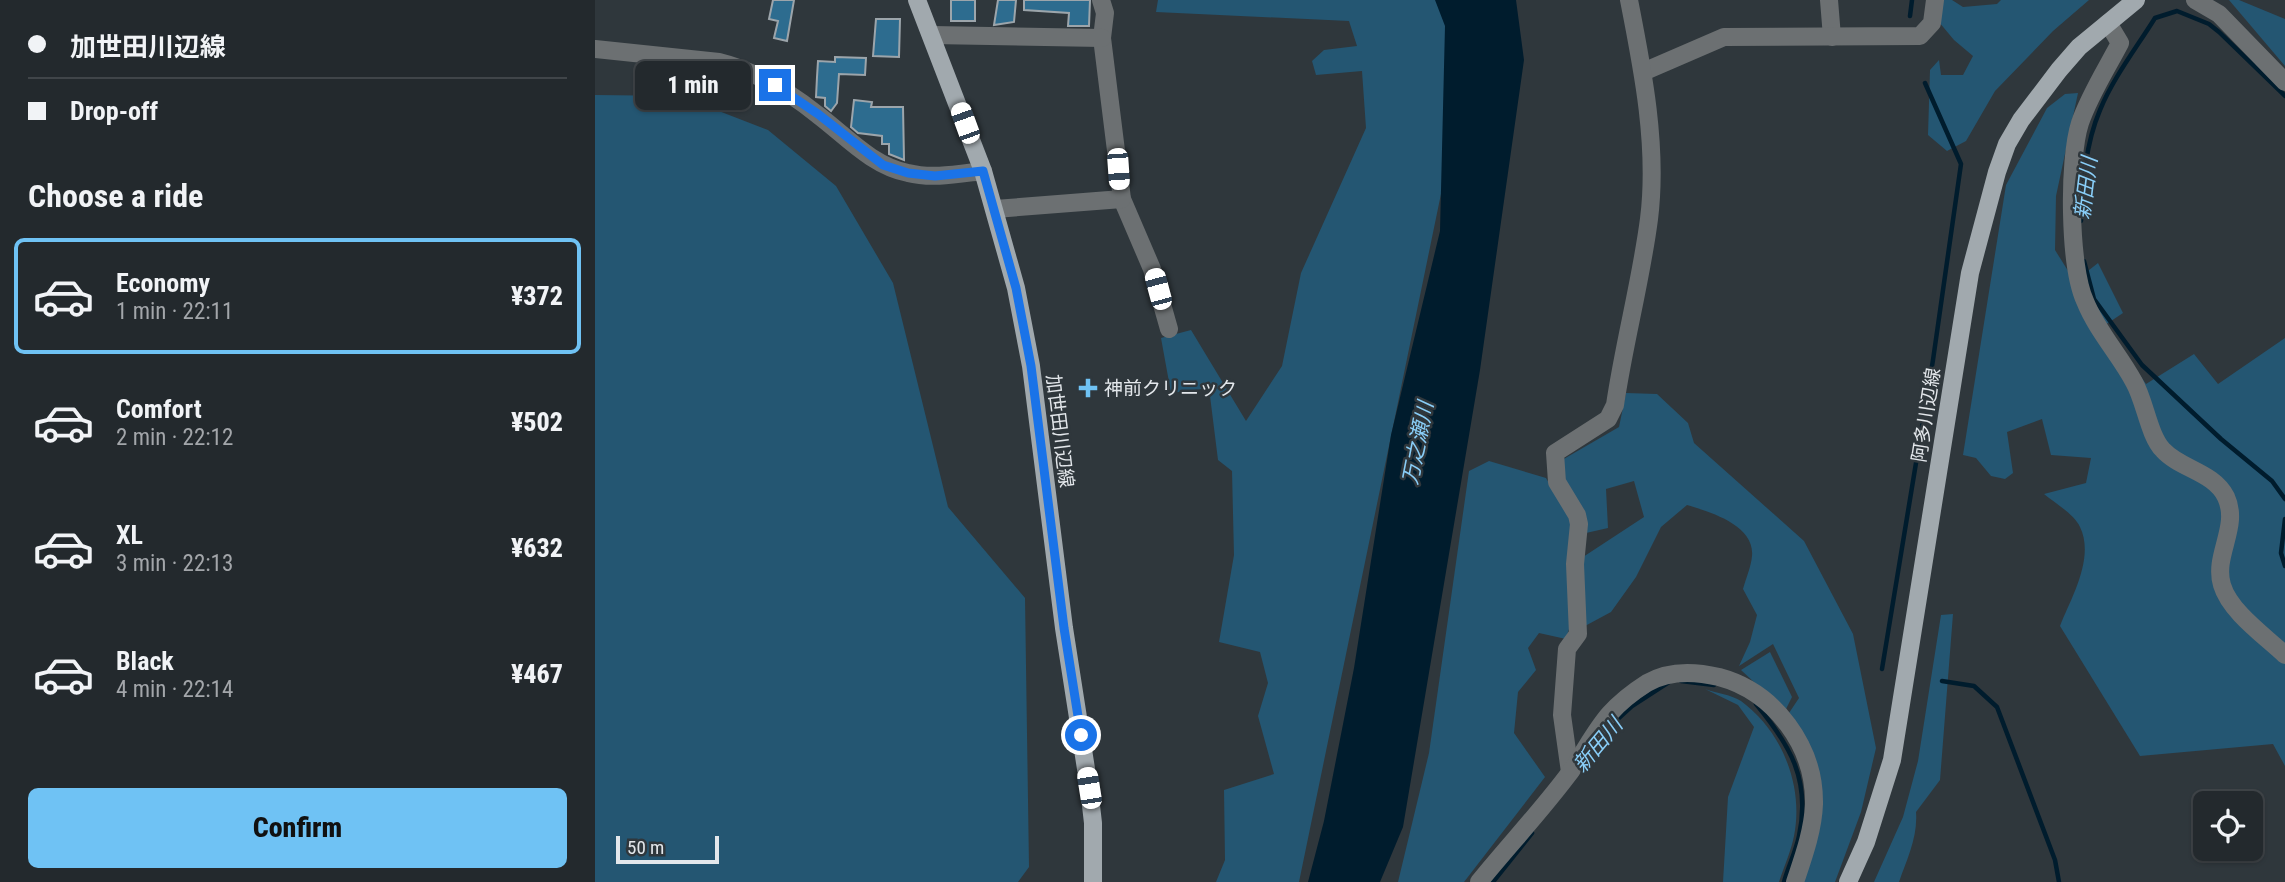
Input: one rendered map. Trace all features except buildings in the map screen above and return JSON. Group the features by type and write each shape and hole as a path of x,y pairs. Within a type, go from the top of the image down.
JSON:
{"main road":[{"name":"加世田川辺線","path":"917,0 983,171 1016,288 1031,366 1064,628 1089,788 1093,823 1093,882"},
{"name":"阿多川辺線","path":"1847,882 1866,842 1892,760 1970,273 1997,172 2007,144 2038,97 2079,47 2136,0"}],"street":[{"path":"1101,0 1105,13 1102,38 1122,199 1153,269 1169,328"},
{"path":"1570,772 1562,715 1567,649 1578,634 1575,564 1579,524 1577,514 1557,482 1555,453 1608,419 1615,405 1649,218 1650,151 1643,72 1629,0"},
{"path":"1829,0 1832,37"},
{"path":"1643,72 1724,37 1920,36 1932,23 1935,0"},
{"path":"2195,0 2219,14 2285,82"},
{"path":"2108,23 2120,43 2080,123 2073,161 2075,255 2083,298 2095,323 2125,365 2139,391 2163,451 2217,484 2225,496 2231,520 2220,581 2225,593 2242,614 2285,655"},
{"path":"932,35 1102,38"},
{"path":"595,49 738,66 795,97 883,165 908,173 935,176 983,171"},
{"path":"995,209 1122,199"},
{"path":"1479,882 1570,772 1602,719 1650,681 1683,672 1710,675 1747,688 1776,710 1792,730 1804,752 1814,804 1809,834 1795,882"}],"shaded area":[{"path":"1158,0 1471,0 1474,34 1299,882 1216,882 1225,860 1224,790 1274,774 1258,716 1268,683 1260,652 1219,642 1234,555 1232,471 1218,460 1209,388 1171,393 1161,338 1191,330 1246,421 1282,366 1301,273 1366,128 1362,71 1316,75 1312,61 1324,50 1357,46 1349,21 1156,12"},
{"path":"1941,0 1952,0 1963,7 1997,4 2001,0 2089,0 2053,31 1995,91 1966,141 1947,151 1928,135 1930,70 1939,60 1941,75 1963,75 1973,56 1954,40 1939,22"},
{"path":"2229,0 2239,0 2285,19 2285,66"},
{"path":"2078,93 2056,196 2055,250 2070,274 2084,274 2098,263 2123,313 2105,325 2146,384 2194,354 2218,384 2285,338 2285,766 2273,744 2140,756 2060,626 2080,578 2085,552 2084,539 2074,518 2044,494 2086,483 2091,458 2051,455 2042,419 2007,432 2013,473 2005,479 1991,476 1976,458 1963,455 2006,185 2047,108 2065,94"},
{"path":"595,95 680,96 768,130 836,186 893,283 948,507 1025,598 1029,867 1018,882 595,882"},
{"path":"1626,393 1657,394 1688,423 1694,443 1804,541 1853,634 1876,748 1861,812 1835,882 1803,882 1817,837 1821,792 1813,754 1789,713 1799,698 1773,644 1739,666 1750,642 1757,615 1743,589 1752,556 1751,545 1739,528 1718,516 1687,505 1661,527 1636,577 1611,612 1585,626 1583,557 1644,517 1634,481 1606,489 1608,528 1586,533 1562,477 1562,460 1619,427"},
{"path":"1489,461 1546,478 1573,525 1569,629 1566,639 1539,633 1528,648 1536,670 1518,692 1514,733 1545,777 1464,882 1398,882 1429,753 1469,471"},
{"path":"1953,614 1940,780 1916,812 1914,839 1899,882 1874,882 1903,817 1918,761 1941,615"},
{"path":"1770,652 1792,697 1785,711 1741,670"},
{"path":"1705,689 1737,699 1755,713 1768,728 1787,761 1796,798 1796,817 1793,842 1779,882 1723,882 1728,797 1754,727 1738,705"}],"water":[{"name":"万之瀬川","path":"1435,0 1516,0 1524,60 1480,370 1403,827 1380,882 1308,882 1324,821 1354,668 1391,435 1440,231 1445,26"}],"waterway":[{"path":"1910,16 1912,0"},
{"name":"新田川","path":"2081,221 2086,165 2095,123 2112,86 2155,18 2177,11 2209,24 2285,96"},
{"path":"1882,669 1933,360 1961,164 1925,83"},
{"name":"新田川","path":"2084,261 2094,299 2142,365 2221,439 2272,481 2285,499"},
{"name":"新田川","path":"2285,519 2281,553 2285,566"},
{"name":"新田川","path":"1681,681 1714,685"},
{"path":"1942,681 1974,686 1997,707 2055,860 2059,882"},
{"name":"新田川","path":"1609,727 1632,706 1669,682"},
{"name":"新田川","path":"1756,704 1788,749 1800,780 1802,816 1799,836 1784,882"},
{"name":"新田川","path":"1493,882 1532,833"}],"place":[{"name":"神前クリニック","path":"1088,388"}],"route":[{"path":"775,85 818,114 883,165 908,173 935,176 983,171 1016,288 1031,366 1064,628 1081,735"}]}
